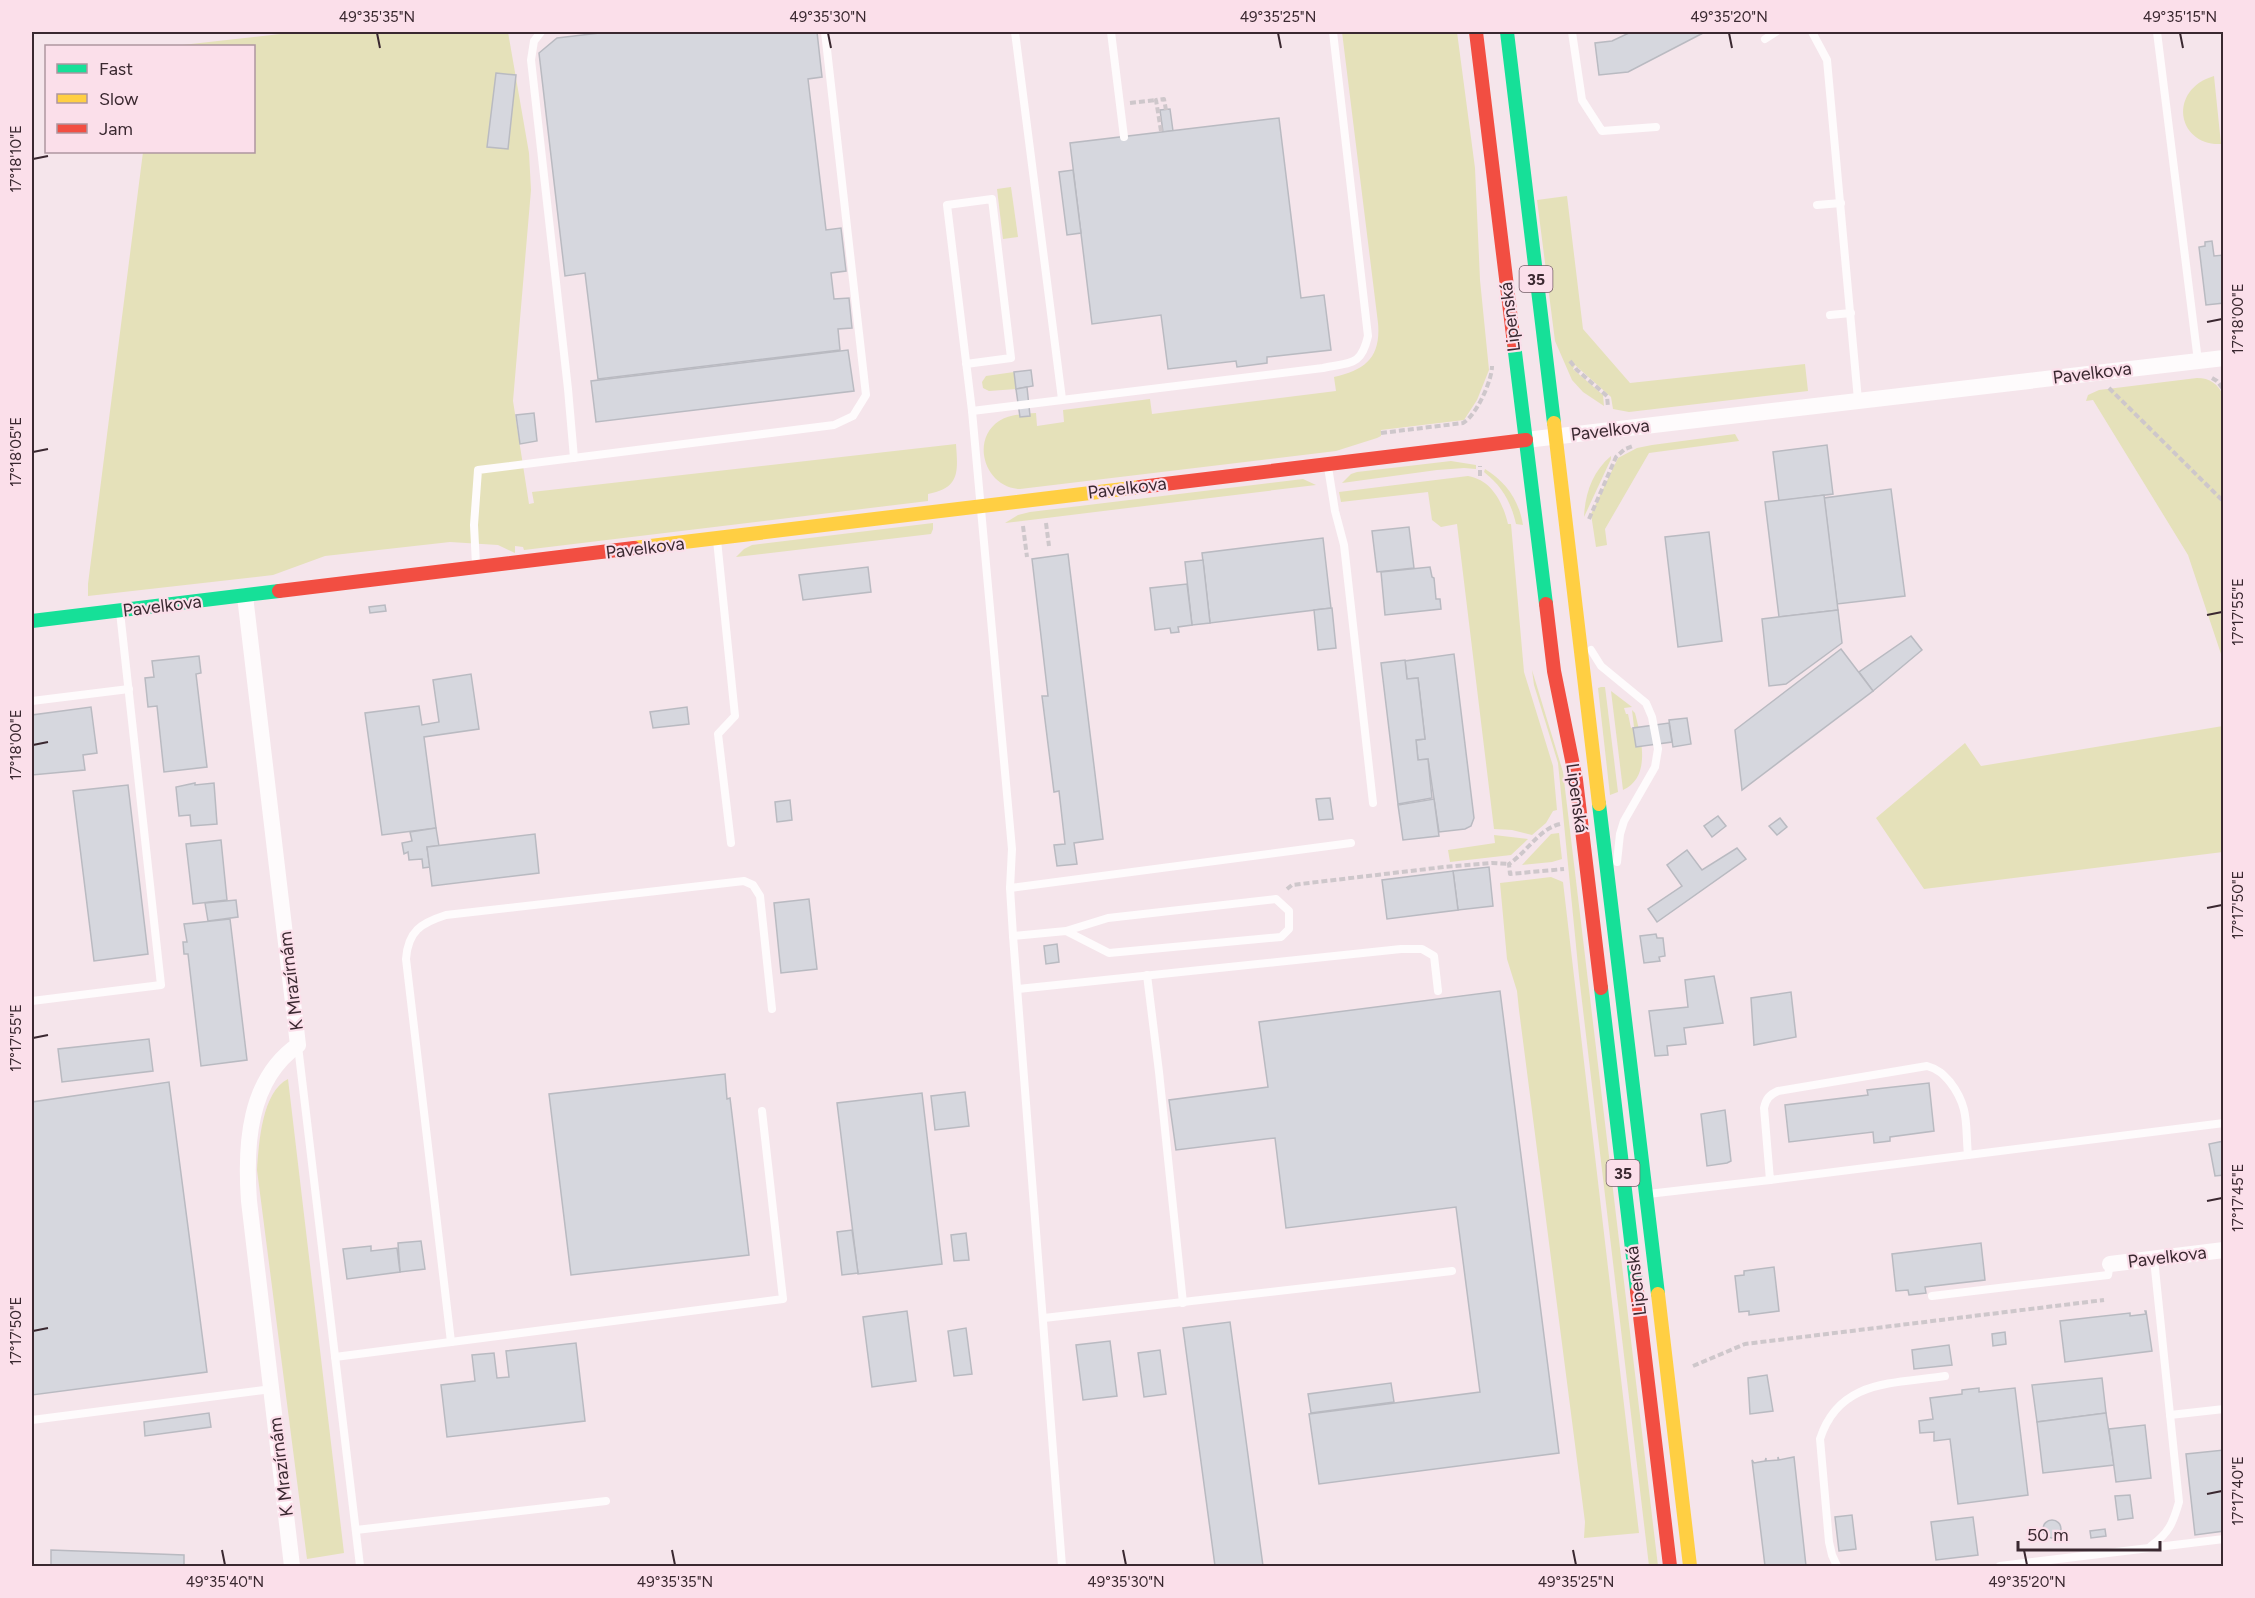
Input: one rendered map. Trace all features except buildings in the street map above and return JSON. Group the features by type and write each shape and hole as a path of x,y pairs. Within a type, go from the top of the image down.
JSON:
{"main road":[{"name":"Lipenská","path":"1476,32 1554,671 1576,780 1670,1566"},
{"name":"Lipenská","path":"1507,32 1690,1566"},
{"name":"Pavelkova","path":"32,621 1526,440"}],"street":[{"name":"Pavelkova","path":"1526,440 2223,358"},
{"name":"K Mrazírnám","path":"245,596 298,1045 283,1059 269,1078 254,1109 248,1140 249,1201 292,1566"},
{"name":"Pavelkova","path":"2110,1264 2223,1250"}],"lane":[{"path":"542,32 534,41 531,60 574,458"},
{"path":"476,568 474,525 478,470 834,425 853,416 866,395 825,32"},
{"path":"1015,32 1062,399"},
{"path":"1111,32 1124,137"},
{"path":"972,411 1323,368 1353,363 1365,351 1368,336 1333,32"},
{"path":"1572,32 1582,100 1602,131 1656,127"},
{"path":"1765,39 1776,32"},
{"path":"1812,32 1827,60 1858,400"},
{"path":"2157,32 2198,361"},
{"path":"966,364 1011,358 992,200 947,205 966,364 972,411 1012,849 1010,888 1013,936 1062,1566"},
{"path":"1817,205 1840,202"},
{"path":"1830,315 1851,313"},
{"path":"1328,464 1335,511 1344,545 1373,803"},
{"path":"717,539 735,716 718,734 731,843"},
{"path":"32,1001 161,985 120,611"},
{"path":"1578,621 1588,645 1601,666 1646,703 1652,717 1658,749 1655,767 1630,810 1620,834 1612,907"},
{"path":"32,701 129,688"},
{"path":"1010,888 1351,843"},
{"path":"451,1342 406,959 411,936 419,927 430,920 446,915 744,881 753,885 760,896 772,1009"},
{"path":"1013,936 1066,930 1108,918 1276,899 1289,911 1289,929 1281,937 1109,953 1066,930"},
{"path":"1018,989 1401,949 1422,949 1434,956 1438,992"},
{"path":"1147,975 1183,1303"},
{"path":"298,1045 360,1566"},
{"path":"1770,1180 1764,1108 1771,1094 1927,1066 1937,1069 1961,1097 1966,1116 1968,1155"},
{"path":"335,1357 783,1299 762,1112"},
{"path":"1646,1195 2223,1123"},
{"path":"2151,1546 2164,1536 2174,1522 2179,1502 2154,1259"},
{"path":"1932,1296 2108,1275 2110,1264"},
{"path":"1044,1318 1452,1270"},
{"path":"1837,1566 1829,1542 1820,1439 1825,1423 1842,1401 1863,1389 1945,1376"},
{"path":"32,1420 272,1389"},
{"path":"2170,1415 2223,1409"},
{"path":"356,1530 606,1501"},
{"path":"1684,1514 1697,1548"},
{"path":"2000,1566 2223,1539"}],"path":[{"path":"1129,104 1164,99 1166,110"},
{"path":"1156,100 1161,131"},
{"path":"1381,433 1463,423 1469,420 1492,373 1492,363"},
{"path":"2109,387 2223,502"},
{"path":"1474,413 1477,419"},
{"path":"1589,522 1592,508 1615,455 1638,444"},
{"path":"1480,466 1480,476"},
{"path":"1046,523 1048,546"},
{"path":"1023,526 1027,557"},
{"path":"1287,889 1292,885 1444,867 1509,864 1551,826 1561,823"},
{"path":"1509,864 1510,874 1565,869"},
{"path":"1693,1366 1745,1344 2104,1300"}],"shaded area":[{"path":"298,32 508,32 529,153 531,190 513,401 529,504 534,503 532,492 956,444 955,477 946,488 928,494 928,501 524,550 523,547 515,546 515,553 498,545 450,542 325,556 273,575 88,596 143,153 255,153 255,45 182,45"},
{"path":"1342,32 1457,32 1475,168 1480,280 1489,370 1477,400 1464,420 1381,430 1381,436 1377,438 1336,451 1020,489 1008,487 998,481 990,472 986,462 985,440 990,429 1008,417 1036,413 1037,426 1064,422 1063,410 1150,399 1152,414 1336,391 1334,377 1355,370 1369,360 1377,345 1378,323"},
{"path":"2214,76 2221,144 2206,142 2195,136 2187,127 2183,116 2184,104 2189,93 2199,83"},
{"path":"1011,187 1018,237 1003,239 997,189"},
{"path":"1567,196 1583,329 1630,383 1805,364 1808,391 1629,412 1613,409 1611,397 1575,365 1573,369 1603,395 1604,406 1583,392 1572,380 1555,341 1537,200"},
{"path":"1014,372 1016,389 989,391 983,388 982,382 986,376"},
{"path":"2197,378 2213,382 2223,395 2223,660 2188,555 2093,400 2086,401 2088,395 2099,390"},
{"path":"1735,434 1739,441 1649,453 1605,529 1607,545 1596,547 1591,514 1618,458 1637,448"},
{"path":"1611,456 1584,517 1586,500 1594,476"},
{"path":"1451,461 1476,465 1476,469 1437,470 1342,483 1351,474 1357,472"},
{"path":"1485,469 1505,486 1515,500 1523,525 1516,524 1505,495 1484,472"},
{"path":"1468,476 1490,487 1503,508 1508,524 1511,524 1524,672 1553,766 1557,810 1553,811 1546,823 1532,835 1512,830 1494,829 1457,524 1441,527 1432,520 1428,492 1341,502 1339,492"},
{"path":"1303,479 1316,485 1005,523 1018,515 1030,512"},
{"path":"933,523 931,534 736,557 752,545"},
{"path":"1532,670 1563,772 1658,1566 1649,1566 1579,976 1558,763 1534,685"},
{"path":"1605,687 1618,792 1610,795 1598,688"},
{"path":"1611,691 1632,707 1624,708 1631,728 1634,727 1632,710 1635,713 1640,733 1641,766 1632,784 1623,790"},
{"path":"2223,726 2223,852 1924,889 1876,818 1965,743 1981,766"},
{"path":"1559,833 1562,859 1522,865 1551,834"},
{"path":"1494,835 1528,839 1511,855 1450,862 1448,850 1495,843"},
{"path":"1551,877 1563,882 1639,1533 1584,1538 1585,1522 1517,991 1507,959 1500,883"},
{"path":"288,1079 344,1553 307,1559 257,1170 261,1132 267,1106 279,1085"}],"traffic: fast":[{"path":"1507,32 1554,423"},
{"path":"1514,344 1546,604"},
{"path":"32,621 279,591"},
{"path":"1599,804 1658,1294"},
{"path":"1601,988 1637,1291"}],"traffic: slow":[{"path":"1554,423 1599,804"},
{"path":"634,548 1140,487"},
{"path":"1658,1294 1690,1566"}],"traffic: jam":[{"path":"1476,32 1514,344"},
{"path":"1140,487 1526,440"},
{"path":"279,591 634,548"},
{"path":"1546,604 1554,671 1576,780 1601,988"},
{"path":"1637,1291 1670,1566"}]}
